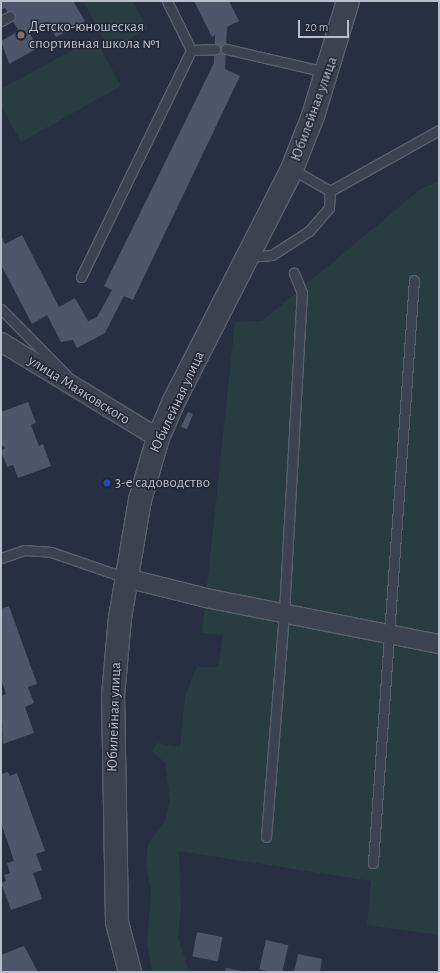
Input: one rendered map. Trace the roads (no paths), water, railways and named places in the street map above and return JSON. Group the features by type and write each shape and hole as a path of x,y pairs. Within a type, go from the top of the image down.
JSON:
{"street":[{"name":"Юбилейная улица","path":"130,972 117,922 113,811 113,696 126,578 140,500 158,438 292,169 328,72 348,1"},
{"name":"улица Маяковского","path":"1,342 158,438"},
{"path":"126,578 206,598 284,612 388,635 439,644"}],"lane":[{"path":"167,1 191,50"},
{"path":"1,21 10,16"},
{"path":"191,50 214,49"},
{"path":"226,49 328,72"},
{"path":"81,277 191,50"},
{"path":"330,191 439,130"},
{"path":"292,169 330,191"},
{"path":"247,257 265,258 309,231 329,208 330,191"},
{"path":"266,837 284,612 302,293 294,273"},
{"path":"373,863 414,280"},
{"path":"1,309 89,397"},
{"path":"1,558 24,550 52,552 126,578"}],"place":[{"name":"Детско-юношеская спортивная школа №1","path":"21,35"},
{"name":"3-е садоводство","path":"107,483"}]}
